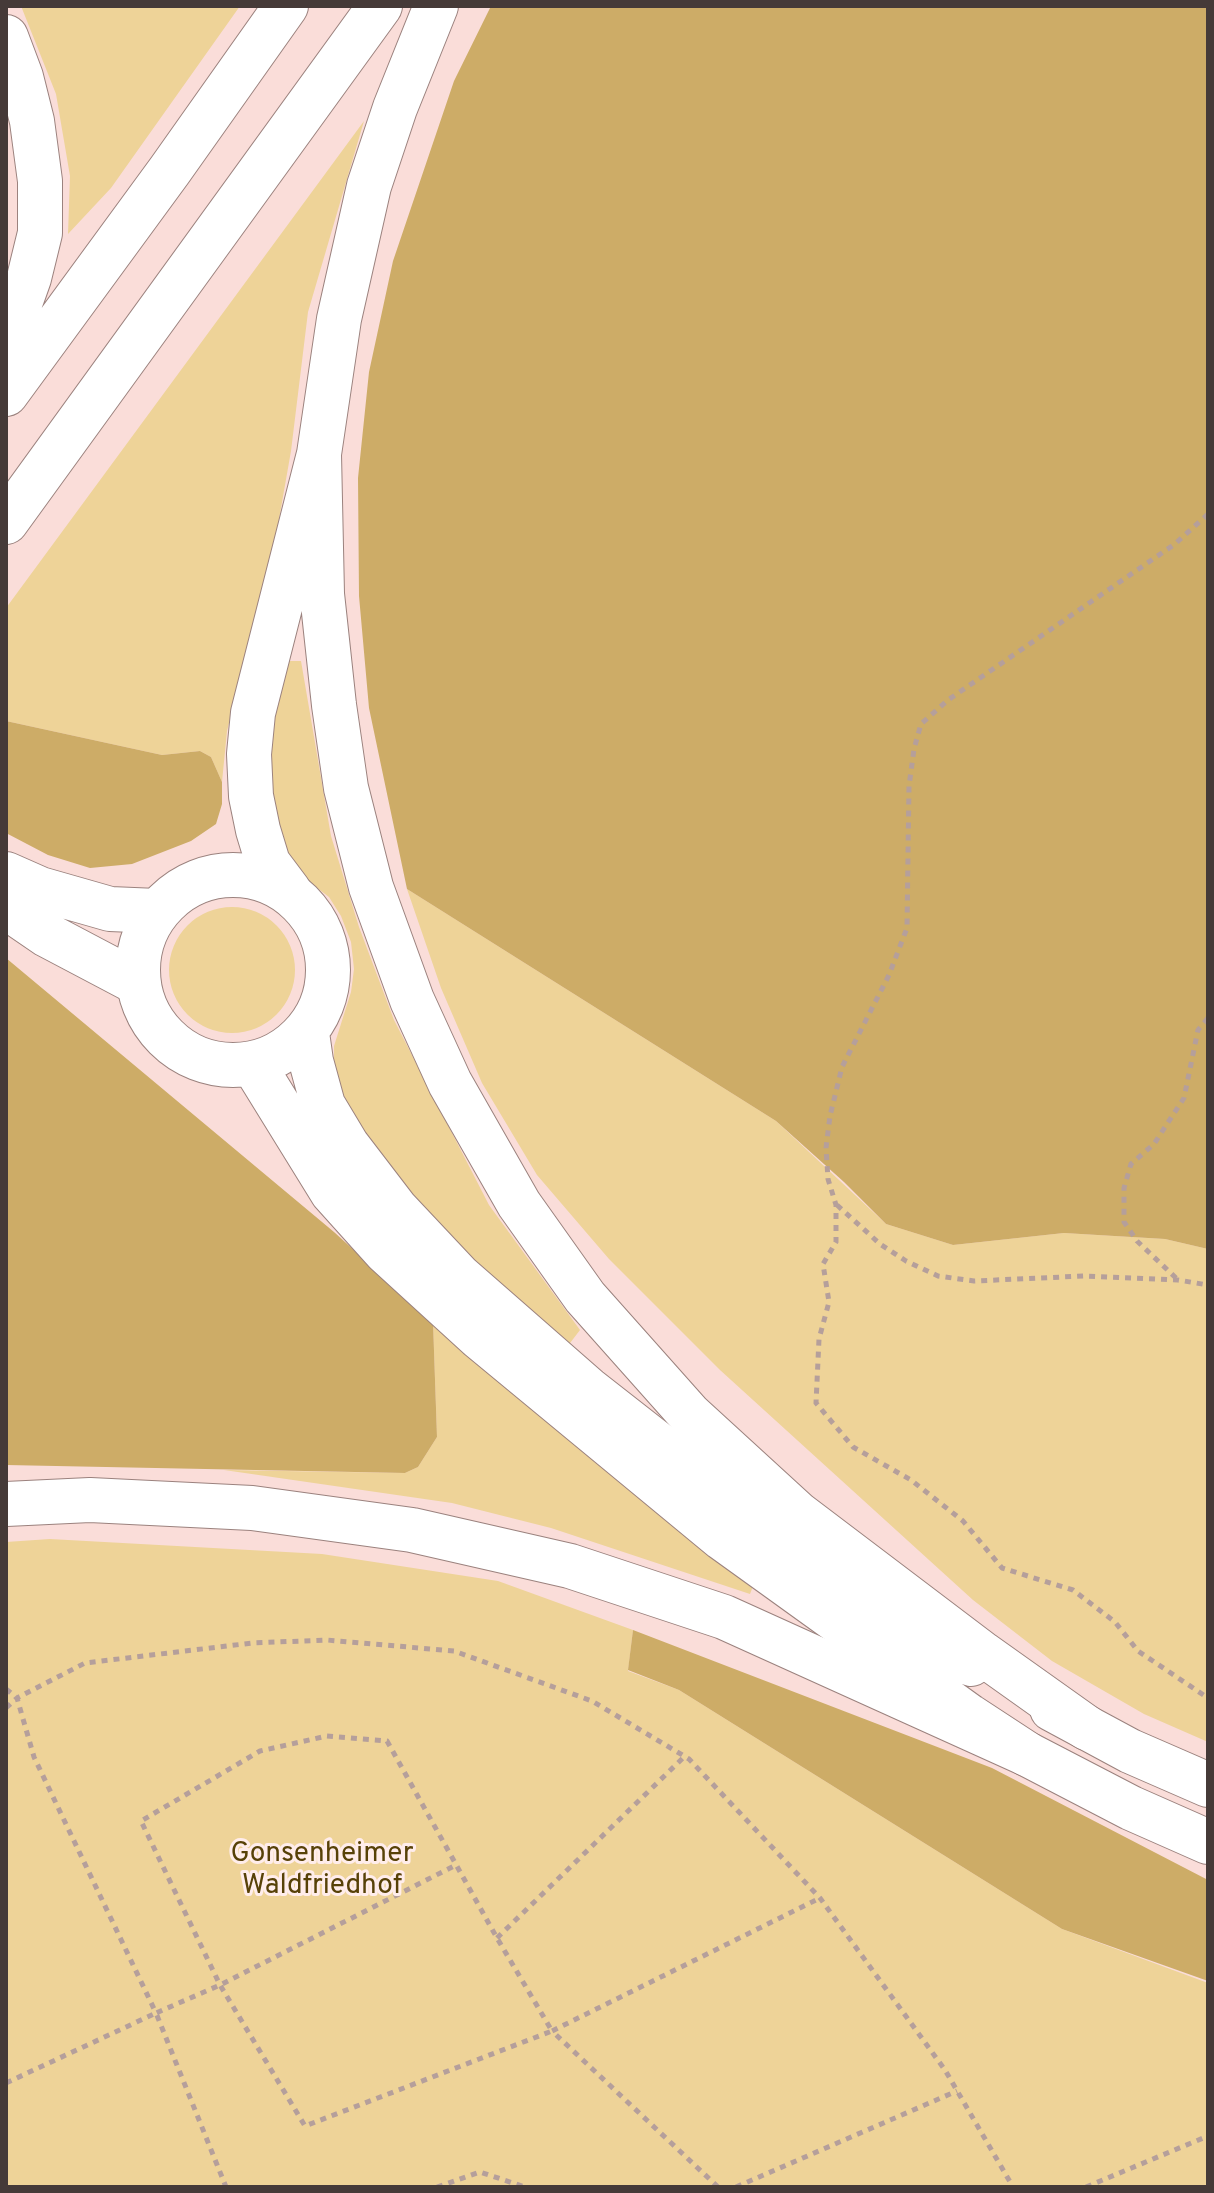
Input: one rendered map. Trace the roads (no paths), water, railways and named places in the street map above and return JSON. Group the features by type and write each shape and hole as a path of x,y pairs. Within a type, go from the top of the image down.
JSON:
{"main road":[{"path":"6,394 286,6"},
{"path":"6,522 380,6"},
{"path":"289,891 263,878 234,874 205,878 178,891 157,911 145,933 138,957 138,983 147,1012 165,1038 191,1056 221,1065 253,1064 282,1052 307,1033 323,1005 330,974 326,943 312,914 268,863 258,830 251,796 249,754 253,713 319,454 339,319 369,186 395,108 436,6"},
{"path":"6,37 25,92 40,181 40,233 29,278 6,343"},
{"path":"319,454 322,594 334,705 346,788 371,887 412,1000 450,1083 519,1204 585,1297 690,1415 797,1513 1087,1728"},
{"path":"6,874 40,889 110,909 157,911"},
{"path":"6,907 47,935 138,983"},
{"path":"307,1033 323,1105 347,1145 396,1209 459,1276 588,1389 832,1580 1007,1686 1130,1751 1208,1785"},
{"path":"253,1064 332,1192 386,1252 479,1337 722,1538 969,1716 1027,1754"},
{"path":"6,1504 90,1500 252,1508 412,1530 570,1566 724,1617 1027,1754 1131,1808 1208,1842"}],"park label":[{"name":"Gonsenheimer Waldfriedhof","path":"322,1871"}]}
